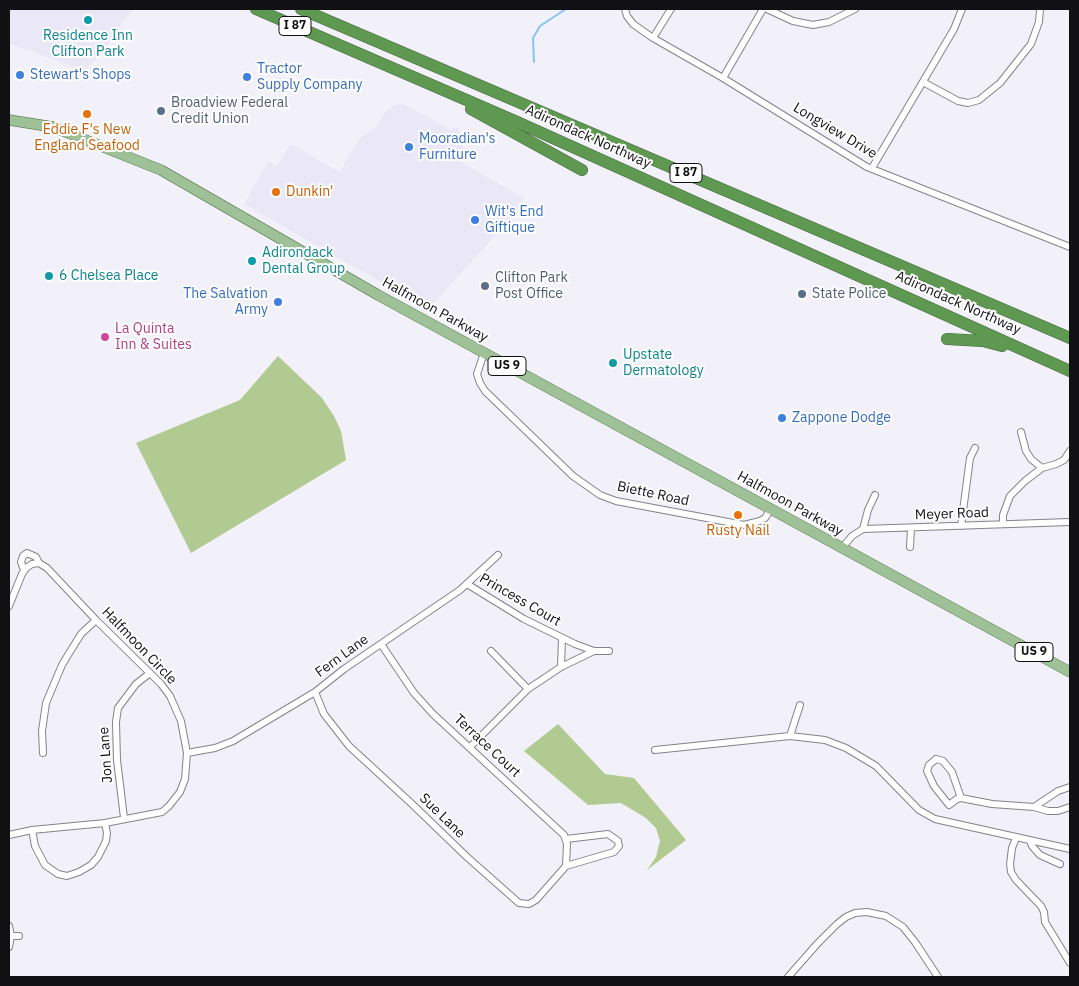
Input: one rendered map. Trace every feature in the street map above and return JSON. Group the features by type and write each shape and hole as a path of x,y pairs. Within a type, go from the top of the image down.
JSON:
{"highway":[{"name":"Adirondack Northway","path":"256,9 408,74 1068,370"},
{"name":"Adirondack Northway","path":"301,9 1070,338"},
{"path":"408,74 582,170"},
{"path":"947,339 996,344 1068,370"}],"main road":[{"name":"Halfmoon Parkway","path":"9,120 52,128 161,170 244,217 314,260 1070,672"}],"street":[{"name":"Longview Drive","path":"625,9 626,16 633,24 653,38 723,78 867,167 1070,247"},
{"path":"653,38 671,9"},
{"path":"723,78 763,9"},
{"path":"767,9 794,21 813,25 829,22 856,9"},
{"path":"872,168 954,29 962,9"},
{"path":"923,82 958,101 968,103 979,100 1000,83 1031,44 1039,22 1040,9"},
{"name":"Biette Road","path":"484,353 477,374 485,391 572,476 600,495 616,501 744,525 760,521 765,518 771,509"},
{"path":"1021,432 1028,455 1042,468"},
{"path":"961,526 969,463 975,448"},
{"path":"1003,524 1003,515 1010,496 1024,481 1042,468 1064,460 1070,452"},
{"path":"842,548 852,536 863,529 868,510 875,496"},
{"name":"Meyer Road","path":"863,529 1070,522"},
{"path":"910,547 911,528"},
{"name":"Halfmoon Circle","path":"9,606 24,570 21,562 23,556 27,553 36,557 39,563 53,574 96,620 161,684 174,703 187,753 185,779 180,792 169,806 155,814 124,818 105,823 32,830 9,835"},
{"name":"Fern Lane","path":"187,753 215,748 232,741 315,692 344,669 467,584 498,555"},
{"path":"24,570 32,564 39,563"},
{"name":"Princess Court","path":"467,584 524,619 562,638 594,651 609,651"},
{"path":"43,753 42,731 46,703 68,655 81,634 96,620"},
{"name":"Princess Court","path":"561,667 562,638"},
{"name":"Terrace Court","path":"381,644 414,693 433,714 558,828 566,839"},
{"path":"491,651 528,689"},
{"name":"Princess Court","path":"470,748 528,689 561,667 594,651"},
{"name":"Jon Lane","path":"124,818 117,760 116,722 118,708 136,684 150,673"},
{"name":"Sue Lane","path":"315,692 324,714 348,746 515,901 529,904 536,900 566,866"},
{"path":"790,736 800,705"},
{"path":"655,750 790,736 825,740 846,748 876,766 927,816 947,823 1070,849"},
{"path":"961,798 948,766 943,761 936,759 932,761 927,771 934,786 949,805 956,799 961,798 992,804 1034,807 1048,811 1058,811 1070,807"},
{"path":"1034,807 1058,791 1070,787"},
{"path":"32,830 35,846 45,865 58,874 67,876 91,865 98,857 106,841 105,823"},
{"path":"608,834 618,841 619,846 614,852 566,866 566,839 608,834"},
{"path":"1016,838 1012,848 1011,872 1016,880 1041,906 1045,922 1070,963"},
{"path":"1030,841 1035,851 1040,855 1060,864"},
{"path":"788,977 837,924 855,913 867,912 886,916 903,927 938,977"},
{"path":"9,926 12,936 9,947"},
{"path":"12,936 19,936"}],"shaded area":[{"path":"9,9 133,9 111,38 104,51 84,71 9,43"},
{"path":"403,104 451,130 455,127 458,129 463,139 463,148 458,160 523,198 513,216 428,309 244,204 268,162 276,166 291,144 339,172 361,137 376,127 386,111 395,105"}],"green space":[{"path":"278,356 322,398 334,416 341,431 346,460 191,553 136,443 240,400"},
{"path":"558,724 605,774 634,778 686,840 647,870 656,857 660,841 656,828 646,818 621,803 588,805 524,751"}],"waterway":[{"path":"534,62 533,38 540,26 566,9"}],"place":[{"name":"Residence Inn Clifton Park","path":"88,20"},
{"name":"Stewart's Shops","path":"20,75"},
{"name":"Tractor Supply Company","path":"247,77"},
{"name":"Broadview Federal Credit Union","path":"161,111"},
{"name":"Eddie F's New England Seafood","path":"87,114"},
{"name":"Mooradian's Furniture","path":"409,147"},
{"name":"Dunkin'","path":"276,192"},
{"name":"Wit's End Giftique","path":"475,220"},
{"name":"Adirondack Dental Group","path":"252,261"},
{"name":"6 Chelsea Place","path":"49,276"},
{"name":"Clifton Park Post Office","path":"485,286"},
{"name":"State Police","path":"802,294"},
{"name":"The Salvation Army","path":"278,302"},
{"name":"La Quinta Inn & Suites","path":"105,337"},
{"name":"Upstate Dermatology","path":"613,363"},
{"name":"Zappone Dodge","path":"782,418"},
{"name":"Rusty Nail","path":"738,515"}]}
